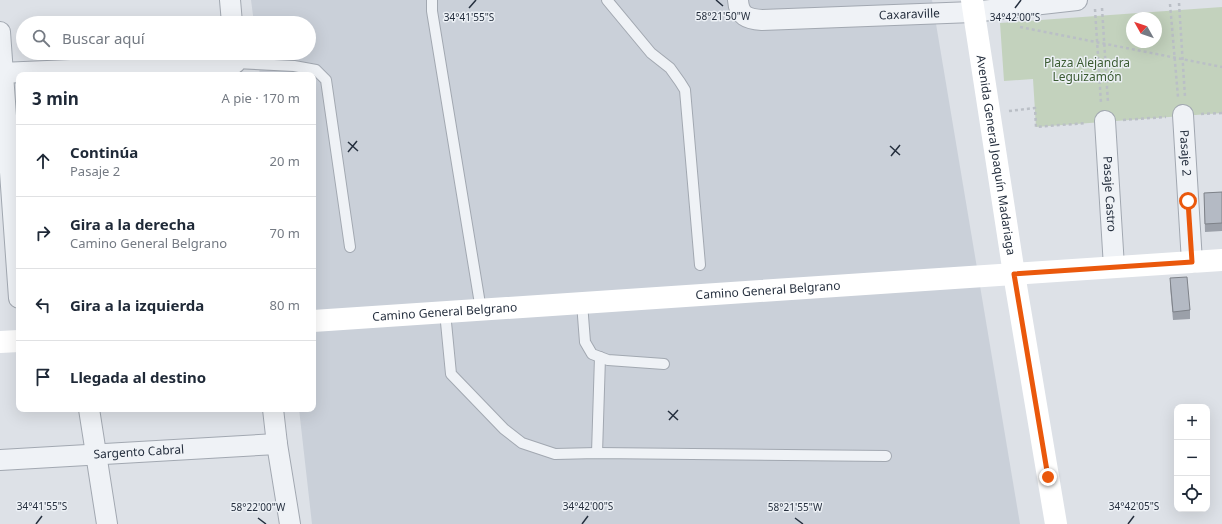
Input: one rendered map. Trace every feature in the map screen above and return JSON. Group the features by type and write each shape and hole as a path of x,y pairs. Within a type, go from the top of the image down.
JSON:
{"street":[{"path":"230,0 231,16"},
{"name":"Caxaraville","path":"740,7 749,19 762,20 1077,0"},
{"name":"Avenida General Joaquín Madariaga","path":"973,6 1014,274 1056,524"},
{"path":"0,32 16,258"},
{"path":"28,72 235,64"},
{"path":"2,73 16,72"},
{"name":"Pasaje 2","path":"1182,106 1192,262"},
{"name":"Pasaje Castro","path":"1105,111 1114,267"},
{"name":"Camino General Belgrano","path":"316,321 1222,260"},
{"path":"0,342 16,341"},
{"path":"89,412 107,524"},
{"path":"273,412 290,524"},
{"name":"Sargento Cabral","path":"0,460 277,444"}],"lane":[{"path":"432,0 432,10 481,310"},
{"path":"607,0 651,53 670,68 685,90 700,265"},
{"path":"235,64 294,66 316,70 326,80 350,247"},
{"path":"582,303 585,342 592,354 608,360 664,364"},
{"path":"445,312 451,374 504,429 522,443 555,454 597,452 886,456"},
{"path":"597,452 600,357"}],"path":[{"path":"1179,3 1182,59 1182,106"},
{"path":"1170,4 1175,57 1182,106"},
{"path":"1102,8 1105,44 1105,111"},
{"path":"1095,9 1105,111"},
{"path":"1013,25 1222,67"}],"shaded area":[{"path":"251,0 932,0 1020,524 312,524 299,412 316,412 316,72 260,72 258,60 316,60 316,16 253,16"}],"green space":[{"name":"Plaza Alejandra Leguizamón","path":"1222,7 1222,113 1036,127 1033,79 1004,81 1000,23 1126,14 1126,48 1162,48 1162,12 1153,12"}],"building":[{"path":"1222,192 1222,223 1205,224 1204,193"},
{"path":"1187,277 1190,310 1173,312 1170,278"}],"route":[{"path":"1048,477 1014,274 1192,262 1188,201"}]}
